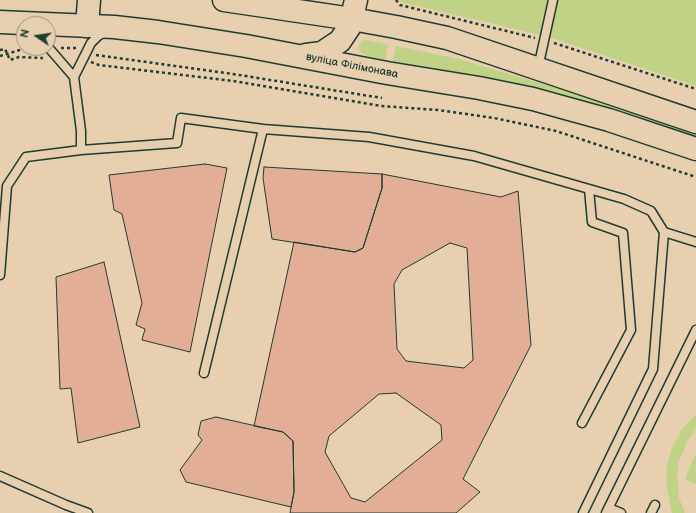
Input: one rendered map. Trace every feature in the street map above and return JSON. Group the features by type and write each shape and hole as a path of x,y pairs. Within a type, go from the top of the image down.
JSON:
{"main road":[{"path":"87,26 89,0"},
{"path":"224,0 354,10 396,26 447,38 696,122"},
{"path":"301,56 322,53 340,41 346,34 354,10"},
{"name":"вуліца Філімонава","path":"0,22 16,23"},
{"name":"вуліца Філімонава","path":"56,25 114,27 158,32 479,88 533,99 609,120 696,149"}],"lane":[{"path":"538,69 553,0"},
{"path":"74,77 86,51 98,36 114,27"},
{"path":"57,58 74,77 81,131 81,150"},
{"path":"0,275 7,186 26,157 81,150 177,144 181,118 262,129 369,137 474,156 624,199 651,211 664,232 653,369 583,513"},
{"path":"204,373 262,129"},
{"path":"582,423 631,330 623,233 592,222 589,189"},
{"path":"664,232 696,242"},
{"path":"621,513 607,510 696,331"},
{"path":"0,476 88,513"},
{"path":"651,513 654,505"}],"path":[{"path":"56,48 78,48 100,56 233,74 382,98"},
{"path":"0,50 4,49 10,60 19,57 57,58"},
{"path":"0,56 16,51"},
{"path":"83,60 99,65 233,81 380,106 438,110 494,118 556,132 696,177"}],"green space":[{"path":"400,0 696,0 696,86 549,37 401,2"},
{"path":"366,40 388,44 385,60 370,57 362,53 359,49 359,45 362,41"},
{"path":"396,46 458,59 607,103 696,132 696,138 606,108 534,87 393,61"},
{"path":"696,414 696,429 687,442 679,461 677,475 679,498 685,513 672,513 666,483 667,467 671,450 682,429"},
{"path":"696,453 696,484 685,479"}],"building":[{"path":"205,164 227,168 190,352 142,340 145,329 136,325 142,303 122,214 114,210 109,175"},
{"path":"264,167 382,174 382,188 363,248 355,252 272,239 263,178"},
{"path":"382,174 501,197 518,191 531,345 463,479 480,492 456,513 290,513 294,492 293,441 283,432 254,426 294,242 355,252 363,248 382,188"},
{"path":"450,243 467,248 473,360 464,368 406,361 397,349 394,284 402,270"},
{"path":"104,262 140,427 78,443 71,388 60,389 56,277"},
{"path":"396,393 441,425 442,440 365,502 351,498 325,452 329,436 379,394"},
{"path":"216,417 283,432 293,441 294,492 291,507 186,482 180,470 202,440 198,435 201,421"}]}
